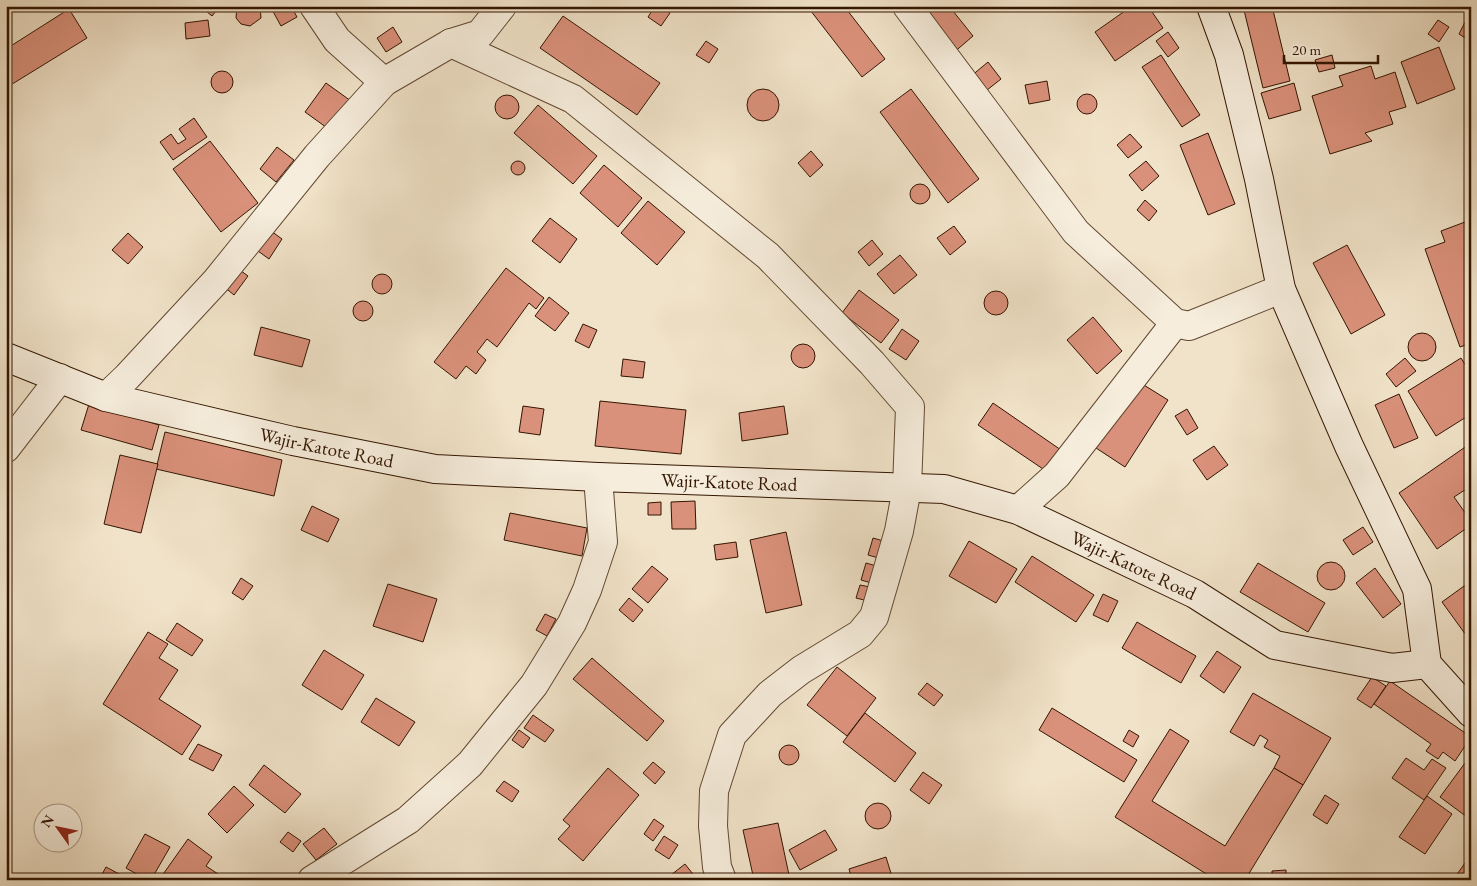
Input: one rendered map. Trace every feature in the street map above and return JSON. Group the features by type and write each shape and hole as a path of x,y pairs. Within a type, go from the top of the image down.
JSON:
{"street":[{"path":"314,6 338,40 384,82"},
{"path":"106,397 216,282 317,156 384,82 451,43 480,34 502,6"},
{"path":"907,6 1076,232 1175,322 1189,326 1281,289"},
{"path":"1211,6 1229,55 1259,179 1281,289 1349,446 1417,589 1427,664 1471,713"},
{"path":"451,43 573,99 768,256 872,363 910,407 908,488 899,532 874,617 860,634 801,670 770,694 732,735 714,791 713,826 717,867 722,880"},
{"path":"1018,510 1057,475 1175,322"},
{"name":"Wajir-Katote Road","path":"6,357 106,397 293,441 435,469 598,477 944,489 1018,510 1195,594 1275,646 1392,668 1427,664"},
{"path":"6,448 60,378"},
{"path":"312,880 408,820 470,764 534,685 572,623 587,590 603,542 598,477"}],"building":[{"path":"200,6 220,6 212,16"},
{"path":"237,6 260,6 261,18 250,26 241,24 236,18"},
{"path":"270,6 291,6 297,17 281,26"},
{"path":"655,6 659,6 670,13 661,26 648,17"},
{"path":"807,6 844,6 885,59 862,77"},
{"path":"913,6 949,6 973,36 952,54"},
{"path":"1132,6 1148,6 1163,28 1115,61 1095,32"},
{"path":"1243,6 1287,6 1273,10 1290,81 1263,88"},
{"path":"69,9 87,38 9,86 6,82 6,49"},
{"path":"563,16 660,83 637,115 540,48"},
{"path":"208,20 210,36 186,39 185,23"},
{"path":"1438,20 1449,27 1439,42 1428,34"},
{"path":"1465,22 1471,25 1470,41 1459,34"},
{"path":"393,27 402,42 386,52 377,38"},
{"path":"1168,32 1179,48 1168,57 1156,41"},
{"path":"706,41 718,49 709,63 696,55"},
{"path":"1439,47 1455,89 1417,104 1401,62"},
{"path":"1161,55 1200,115 1182,127 1142,67"},
{"path":"1332,55 1335,68 1319,72 1315,60"},
{"path":"988,62 1001,79 982,94 970,77"},
{"path":"1371,66 1375,79 1395,72 1406,107 1389,112 1393,124 1365,133 1372,141 1330,154 1312,96 1343,86 1339,76"},
{"path":"222,71 230,74 233,82 230,90 222,93 214,90 211,82 214,74"},
{"path":"1047,81 1050,100 1029,104 1025,85"},
{"path":"326,83 351,101 330,130 305,112"},
{"path":"1294,83 1301,110 1269,119 1261,93"},
{"path":"763,89 769,90 774,94 778,99 778,111 774,116 769,120 763,121 757,120 752,116 748,111 747,105 748,99 752,94 757,90"},
{"path":"911,89 979,179 948,203 880,112"},
{"path":"1087,94 1094,97 1097,104 1094,111 1087,114 1080,111 1077,104 1080,97"},
{"path":"507,95 512,96 518,102 518,112 512,118 507,119 502,118 496,112 495,107 496,102 502,96"},
{"path":"538,105 597,156 573,184 514,133"},
{"path":"194,118 207,137 173,160 160,142 171,134 178,144 186,139 179,129"},
{"path":"1208,133 1235,204 1208,215 1180,145"},
{"path":"1130,134 1142,147 1128,158 1117,145"},
{"path":"210,141 258,203 221,232 173,169"},
{"path":"277,147 294,160 276,182 260,169"},
{"path":"811,151 823,165 810,177 798,163"},
{"path":"515,161 521,161 525,168 521,175 515,175 511,171 511,165"},
{"path":"1146,161 1159,176 1142,191 1129,175"},
{"path":"604,165 642,198 618,227 580,193"},
{"path":"920,184 927,187 930,194 927,201 920,204 913,201 910,194 913,187"},
{"path":"1145,200 1157,211 1149,221 1137,210"},
{"path":"648,201 685,232 657,265 621,233"},
{"path":"550,218 577,239 560,263 532,241"},
{"path":"1465,222 1471,238 1471,343 1460,347 1425,249 1445,242 1441,231"},
{"path":"954,226 966,242 950,255 937,238"},
{"path":"271,231 282,239 269,259 258,251"},
{"path":"128,233 143,247 128,264 112,250"},
{"path":"872,240 883,254 869,266 858,252"},
{"path":"1347,245 1385,315 1351,334 1313,263"},
{"path":"900,255 917,275 894,294 877,274"},
{"path":"237,268 248,276 234,295 223,286"},
{"path":"506,268 544,298 536,309 529,303 497,347 487,339 477,352 486,360 476,374 466,366 456,379 434,362"},
{"path":"382,274 389,277 392,284 389,291 382,294 375,291 372,284 375,277"},
{"path":"859,290 899,320 881,343 842,313"},
{"path":"991,291 1001,291 1008,298 1008,308 1001,315 991,315 984,308 984,298"},
{"path":"549,297 569,313 555,331 535,316"},
{"path":"363,301 370,304 373,311 370,318 363,321 356,318 353,311 356,304"},
{"path":"1093,317 1122,351 1097,374 1067,340"},
{"path":"583,324 597,330 589,348 575,341"},
{"path":"261,327 310,340 302,367 254,355"},
{"path":"902,329 919,341 906,360 889,349"},
{"path":"1422,333 1432,337 1436,347 1432,357 1422,361 1412,357 1408,347 1412,337"},
{"path":"798,344 808,344 815,351 815,361 808,368 798,368 791,361 791,351"},
{"path":"1405,358 1416,371 1396,387 1386,374"},
{"path":"1461,358 1471,374 1471,414 1436,436 1408,391"},
{"path":"623,359 645,362 643,378 621,376"},
{"path":"1139,382 1168,400 1125,467 1096,448"},
{"path":"1399,394 1418,438 1394,448 1375,405"},
{"path":"600,401 686,410 681,454 595,446"},
{"path":"993,403 1061,450 1046,471 978,425"},
{"path":"89,404 159,425 152,450 81,430"},
{"path":"523,406 544,409 540,435 519,432"},
{"path":"784,406 788,434 742,441 739,413"},
{"path":"1187,409 1198,428 1187,435 1175,416"},
{"path":"165,432 282,460 274,496 156,469"},
{"path":"1471,443 1471,486 1454,497 1471,521 1471,525 1437,549 1399,493"},
{"path":"1214,446 1228,465 1207,480 1193,460"},
{"path":"120,455 158,464 141,533 104,524"},
{"path":"695,501 696,529 672,529 671,502"},
{"path":"661,502 661,515 648,515 648,503"},
{"path":"312,506 339,519 328,542 301,530"},
{"path":"510,513 587,528 582,556 504,540"},
{"path":"1363,527 1373,542 1353,555 1343,540"},
{"path":"786,532 802,605 766,613 750,540"},
{"path":"873,538 887,542 882,559 868,555"},
{"path":"969,541 1017,569 996,603 949,576"},
{"path":"736,542 738,557 716,560 714,545"},
{"path":"1032,556 1094,595 1076,622 1015,582"},
{"path":"1331,562 1341,566 1345,576 1341,586 1331,590 1321,586 1317,576 1321,566"},
{"path":"866,563 880,567 875,584 861,580"},
{"path":"1258,563 1325,603 1308,632 1240,592"},
{"path":"652,566 668,579 648,603 632,589"},
{"path":"1375,568 1401,604 1383,618 1356,583"},
{"path":"241,578 253,586 243,600 232,593"},
{"path":"1471,581 1471,642 1442,602"},
{"path":"388,584 437,599 423,642 373,626"},
{"path":"860,585 875,588 872,602 856,598"},
{"path":"1103,594 1118,601 1108,622 1093,615"},
{"path":"629,598 643,610 633,622 619,610"},
{"path":"545,614 556,619 547,636 536,630"},
{"path":"1137,622 1196,656 1181,683 1122,648"},
{"path":"177,623 203,640 192,656 166,640"},
{"path":"148,632 168,644 159,658 178,670 159,699 201,726 182,755 103,704"},
{"path":"324,650 364,675 342,710 302,685"},
{"path":"1217,651 1241,667 1224,693 1200,676"},
{"path":"592,658 664,721 647,741 573,679"},
{"path":"837,667 876,698 847,736 807,705"},
{"path":"1372,677 1386,686 1371,708 1357,699"},
{"path":"1390,681 1471,737 1455,761 1443,752 1438,759 1426,751 1431,744 1374,704"},
{"path":"927,683 943,695 934,706 918,694"},
{"path":"1253,693 1331,738 1303,785 1274,768 1280,756 1264,747 1268,740 1260,735 1254,746 1230,732"},
{"path":"376,698 415,722 399,746 361,722"},
{"path":"1052,708 1137,760 1124,782 1039,730"},
{"path":"865,713 916,753 895,782 843,742"},
{"path":"533,715 554,730 545,742 524,728"},
{"path":"1170,729 1189,741 1152,801 1225,846 1274,768 1303,785 1245,880 1216,880 1115,817"},
{"path":"519,730 530,738 523,748 512,740"},
{"path":"1129,730 1139,736 1133,747 1123,741"},
{"path":"198,744 222,755 213,771 189,759"},
{"path":"789,745 796,748 799,755 796,762 789,765 782,762 779,755 782,748"},
{"path":"1406,758 1424,770 1432,759 1446,768 1424,800 1392,778"},
{"path":"653,762 665,772 655,784 643,773"},
{"path":"1465,763 1471,768 1471,820 1440,797"},
{"path":"264,765 301,794 285,813 249,785"},
{"path":"608,768 639,795 583,861 558,839 570,826 563,820"},
{"path":"923,772 942,785 929,804 910,790"},
{"path":"504,781 519,791 512,802 496,791"},
{"path":"234,786 254,805 227,833 208,814"},
{"path":"1325,795 1339,804 1327,824 1313,815"},
{"path":"1427,796 1452,814 1425,854 1399,837"},
{"path":"878,803 887,807 891,816 887,825 878,829 869,825 865,816 869,807"},
{"path":"654,819 664,826 653,841 644,834"},
{"path":"778,823 789,875 768,880 754,880 743,830"},
{"path":"324,828 337,844 316,860 303,844"},
{"path":"825,830 837,850 800,870 789,850"},
{"path":"288,832 301,841 293,852 280,842"},
{"path":"145,834 170,847 151,880 147,880 126,868"},
{"path":"664,836 678,845 669,859 655,850"},
{"path":"188,839 212,857 206,866 221,876 218,880 159,880"},
{"path":"886,857 893,880 852,880 849,869"},
{"path":"1465,863 1471,867 1471,880 1453,880"},
{"path":"685,864 696,878 693,880 674,880 671,875"},
{"path":"106,867 121,875 119,880 99,880"},
{"path":"1286,870 1286,880 1272,880 1272,871"}]}
